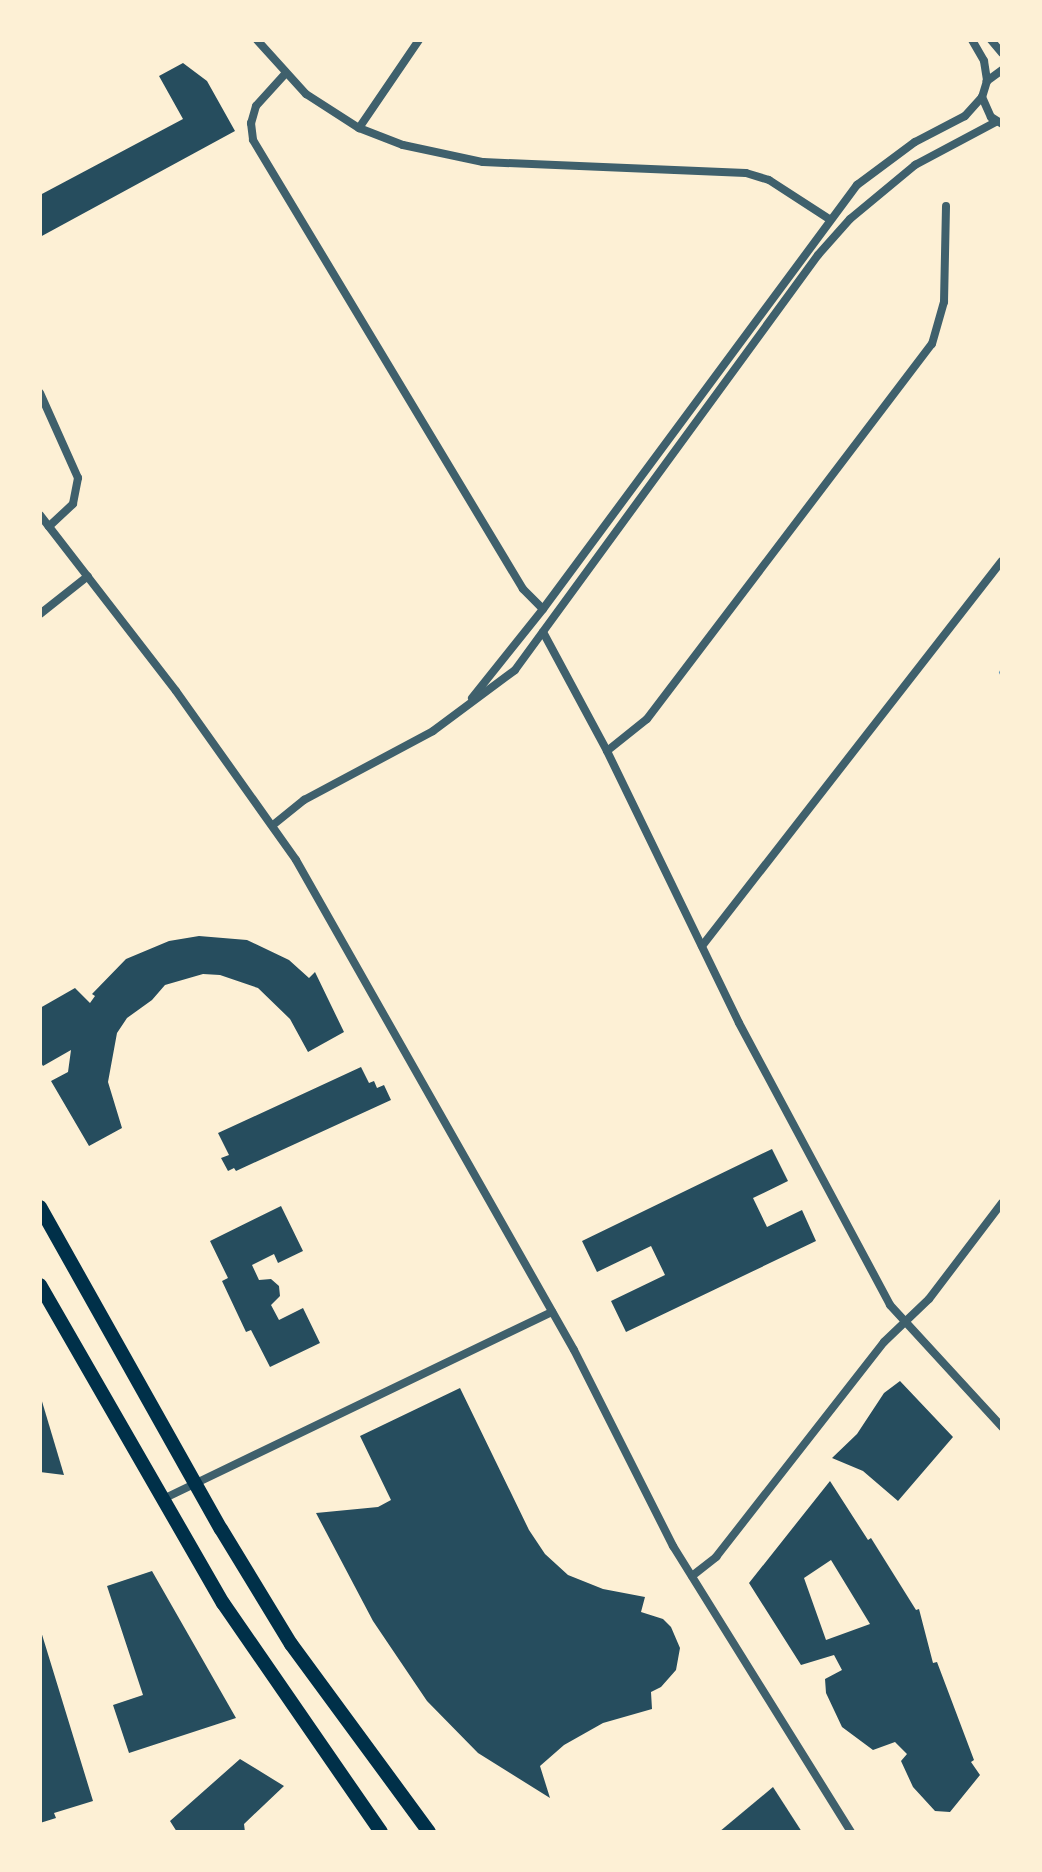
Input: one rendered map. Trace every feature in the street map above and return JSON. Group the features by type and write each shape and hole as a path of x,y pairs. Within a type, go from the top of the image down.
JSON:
{"main road":[{"path":"40,1207 195,1483 308,1668 429,1832"},
{"path":"40,1285 161,1500 256,1654 381,1832"}],"street":[{"path":"257,40 306,94 359,128 403,145 483,162 746,173 769,180 829,219"},
{"path":"359,128 419,40"},
{"path":"464,708 543,609 829,219 874,170 915,142 960,120 982,97 987,81 984,61 972,40"},
{"path":"991,40 1002,53"},
{"path":"987,81 1002,70"},
{"path":"285,74 256,106 251,123 253,140 523,589 543,609"},
{"path":"273,825 304,800 433,731 515,670 809,268 842,228 915,165 999,123 986,111 982,97"},
{"path":"607,751 647,719 932,344 944,302 946,206"},
{"path":"40,393 78,478 73,504 49,526"},
{"path":"40,515 273,825 321,900 552,1312 692,1576 851,1832"},
{"path":"702,946 1002,561"},
{"path":"40,614 88,576"},
{"path":"543,632 607,751 702,946 813,1162 890,1305 1002,1427"},
{"path":"692,1576 716,1557 865,1367 929,1299 1002,1203"},
{"path":"161,1500 552,1312"}],"building":[{"path":"183,63 207,81 235,131 40,237 40,195 183,119 159,76"},
{"path":"199,936 247,940 289,960 309,978 315,972 344,1032 308,1052 290,1019 258,988 220,975 203,974 165,985 152,1000 127,1018 117,1033 108,1082 122,1128 89,1146 51,1081 68,1072 71,1050 43,1066 40,1061 40,1008 75,988 90,1003 95,996 92,994 126,959 169,941"},
{"path":"361,1067 369,1083 374,1081 377,1088 384,1085 391,1100 236,1171 234,1168 228,1171 221,1158 229,1155 218,1133"},
{"path":"772,1149 788,1181 753,1198 767,1227 802,1210 816,1241 626,1332 611,1301 665,1275 651,1246 597,1272 582,1241"},
{"path":"281,1206 303,1251 278,1263 274,1254 252,1265 259,1280 271,1279 279,1286 280,1296 271,1305 279,1320 303,1308 320,1343 270,1367 251,1330 246,1332 222,1281 228,1278 210,1241"},
{"path":"900,1381 953,1437 898,1501 863,1471 832,1458 857,1434 884,1393"},
{"path":"460,1388 529,1530 545,1554 568,1575 603,1589 645,1597 641,1612 663,1619 671,1627 680,1648 676,1670 661,1687 651,1692 652,1709 603,1723 564,1745 540,1766 550,1798 478,1753 427,1701 373,1621 316,1513 378,1507 391,1500 360,1436"},
{"path":"41,1398 64,1475 40,1472"},
{"path":"830,1481 868,1540 871,1538 916,1610 919,1609 933,1663 937,1662 974,1760 971,1762 980,1775 950,1812 935,1811 913,1787 901,1761 907,1754 895,1742 873,1750 842,1727 826,1693 825,1679 842,1670 834,1655 801,1665 749,1583","holes":["831,1560 870,1624 826,1640 804,1578"]},
{"path":"152,1571 236,1718 129,1753 113,1705 143,1695 107,1586"},
{"path":"40,1628 93,1801 54,1813 56,1818 40,1823"},
{"path":"240,1759 284,1786 244,1824 245,1832 177,1832 170,1821"},
{"path":"773,1787 802,1832 719,1832"}]}
